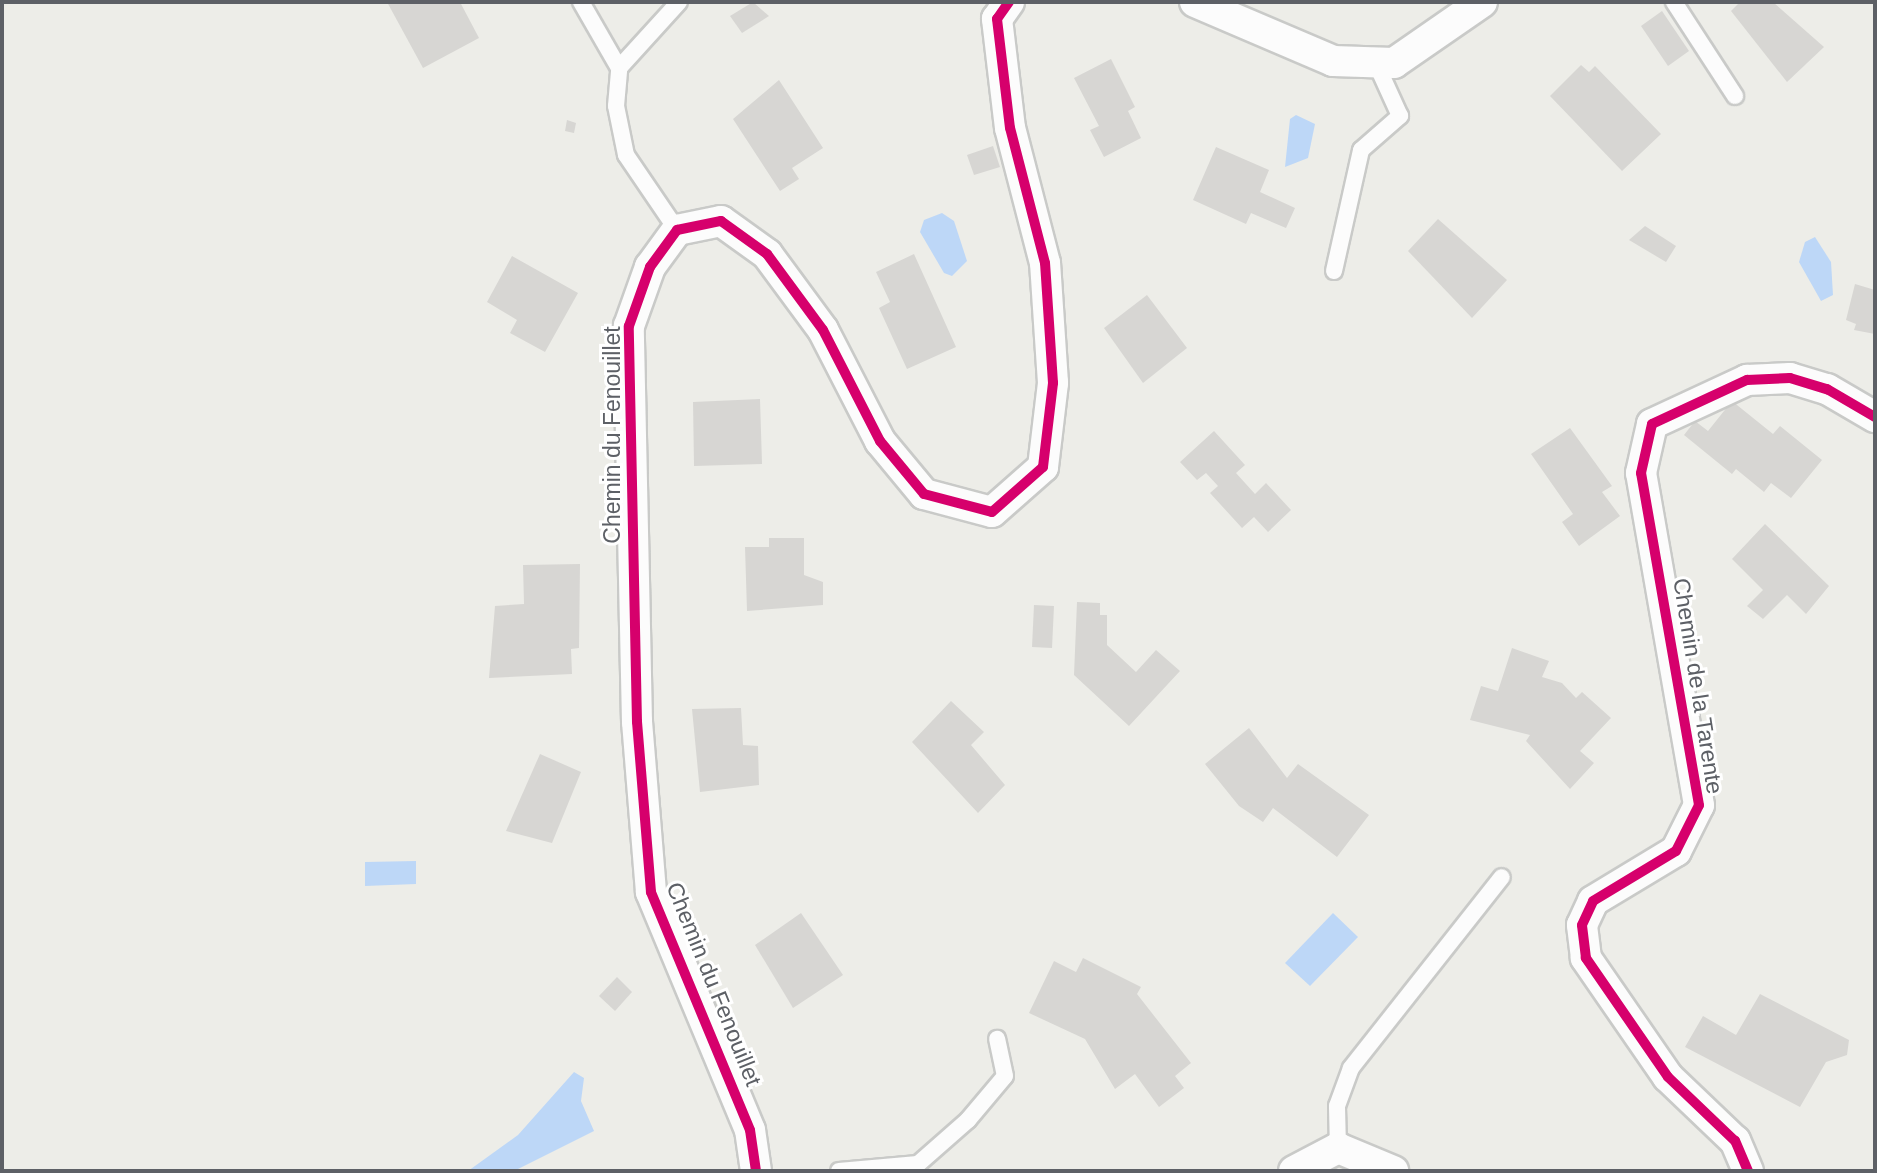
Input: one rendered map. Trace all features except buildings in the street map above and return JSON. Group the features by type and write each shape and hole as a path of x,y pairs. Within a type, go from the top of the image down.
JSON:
{"street":[{"path":"677,230 721,221 767,254 823,330 880,441 924,494 992,512 1043,467 1053,383 1045,263 1010,128 998,33 997,19 1009,2"},
{"path":"1195,2 1333,61 1376,63 1394,63 1482,2"},
{"name":"Chemin du Fenouillet","path":"677,230 650,267 629,326 636,722 651,892 751,1130 756,1171"},
{"name":"Chemin de la Tarente","path":"1748,1171 1735,1141 1668,1077 1586,958 1582,925 1593,901 1676,851 1699,805 1641,473 1652,424 1747,380 1790,378 1827,389 1875,417"},
{"path":"1294,1171 1338,1148 1392,1171"}],"lane":[{"path":"581,2 619,68 616,106 626,155 677,230"},
{"path":"619,68 679,2"},
{"path":"1674,2 1735,96"},
{"path":"1334,271 1361,150 1400,116 1376,63"},
{"path":"1338,1148 1337,1106 1352,1068 1502,877"},
{"path":"839,1171 918,1164 968,1120 1005,1076 996,1039"}],"water":[{"path":"1296,115 1315,124 1308,158 1285,167 1290,119"},
{"path":"942,213 954,221 967,261 952,276 944,273 920,232 924,220"},
{"path":"1815,237 1831,262 1833,295 1821,301 1799,262 1805,242"},
{"path":"416,861 416,884 365,886 365,862"},
{"path":"1333,913 1358,937 1310,986 1285,963"},
{"path":"574,1072 584,1078 581,1101 594,1131 514,1171 468,1171 518,1135"}],"cycle path":[{"path":"756,1171 750,1130 651,892 637,722 629,326 650,267 677,230 721,221 767,254 823,330 880,441 924,494 992,512 1043,467 1053,383 1045,263 1010,128 997,19 1009,2"},
{"path":"1748,1171 1735,1141 1668,1077 1586,958 1582,925 1593,901 1676,851 1699,805 1641,473 1652,424 1747,380 1790,378 1827,389 1875,417"}]}
